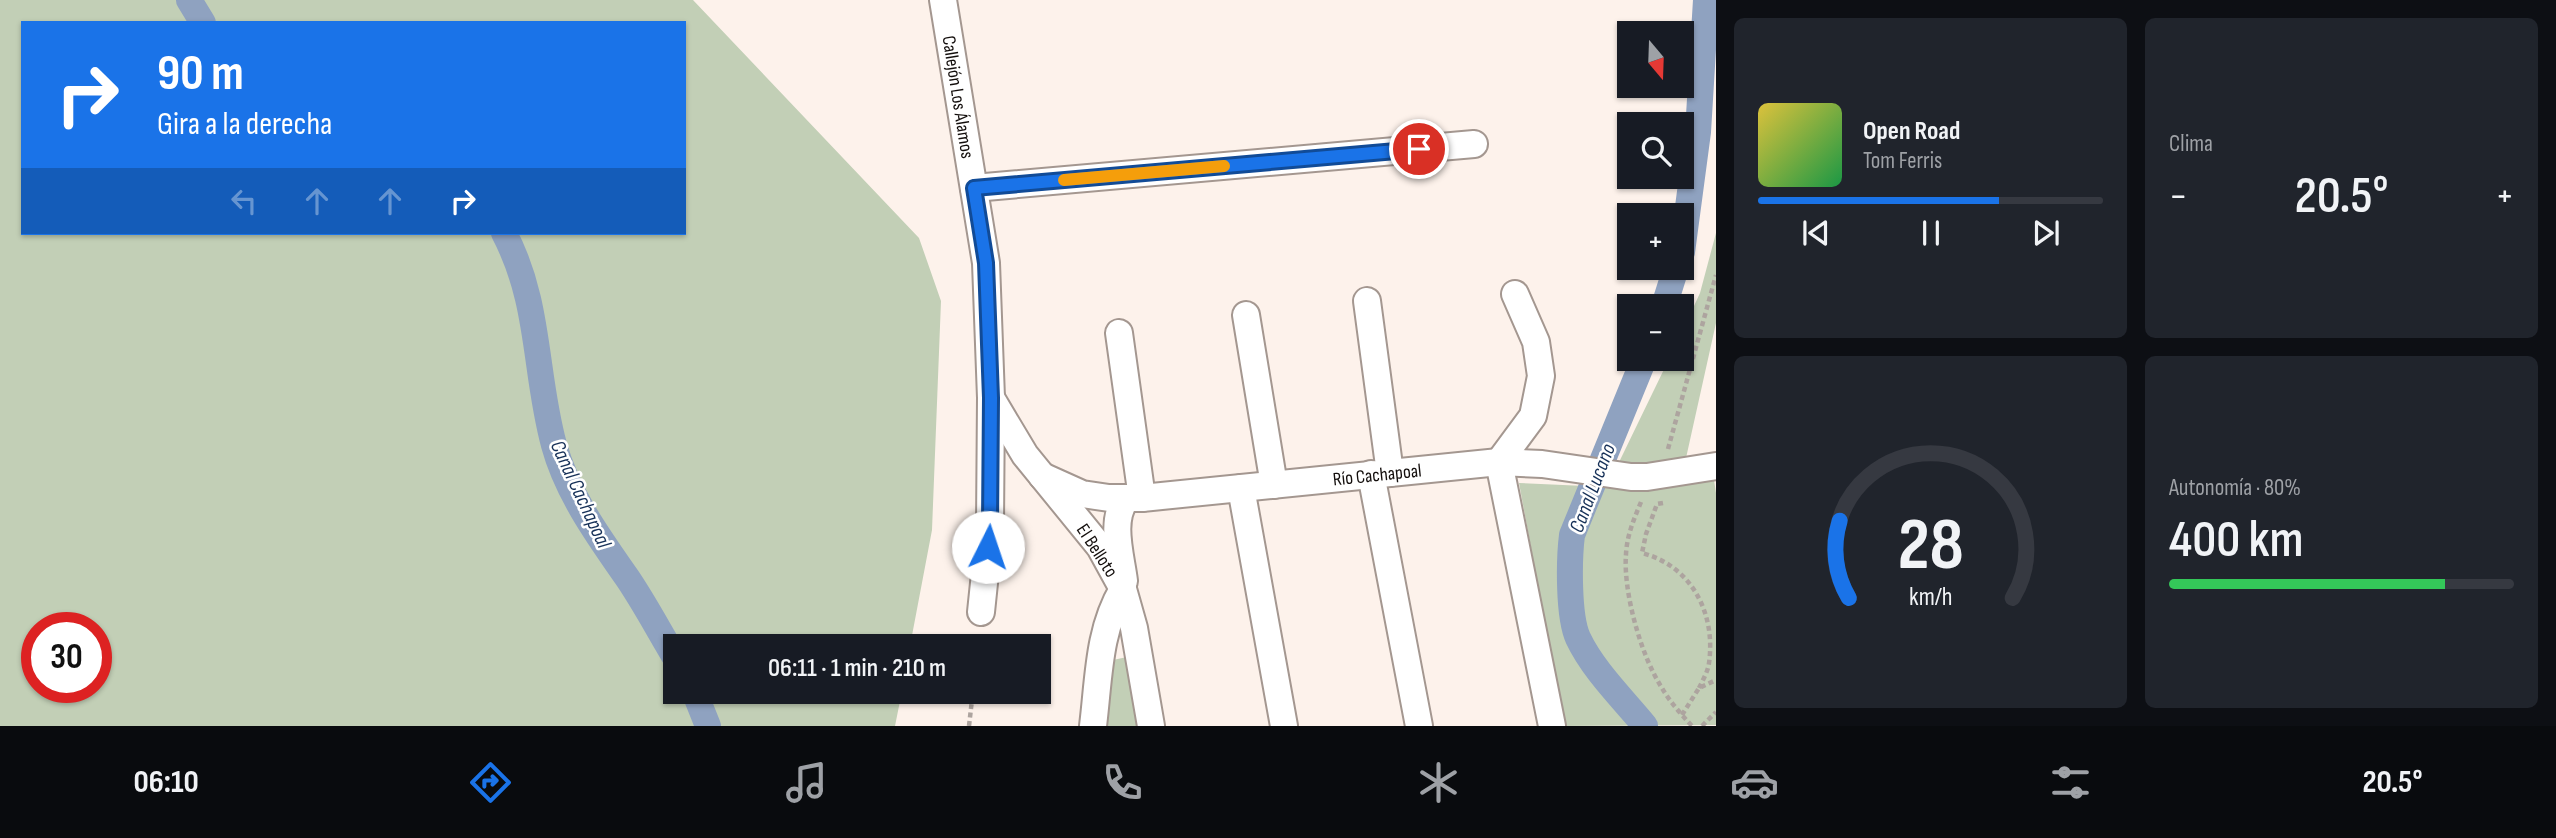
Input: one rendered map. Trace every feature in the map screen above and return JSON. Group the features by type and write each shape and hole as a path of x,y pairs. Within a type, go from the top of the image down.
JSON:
{"street":[{"name":"Callejón Los Álamos","path":"943,0 986,263 991,398 990,525 981,612"},
{"path":"974,188 1474,144"},
{"path":"1515,294 1536,342 1541,376 1533,416 1499,462 1552,726"},
{"path":"1367,301 1380,473 1419,726"},
{"path":"1246,315 1274,485"},
{"path":"1093,726 1104,628 1111,608 1125,596 1118,522 1120,506 1134,498 1119,333"},
{"name":"El Belloto","path":"991,398 1025,455 1100,547 1125,596 1134,628 1151,726"},
{"name":"Río Cachapoal","path":"1042,476 1082,494 1134,498 1499,462 1542,464 1631,477 1716,466"},
{"path":"1241,488 1284,726"}],"path":[{"path":"1692,726 1660,686 1647,656 1636,625 1628,585 1626,554 1631,524 1664,474 1716,275"},
{"path":"1664,474 1676,492 1670,501 1657,504 1646,534 1643,553 1676,568 1693,586 1705,607 1711,632 1709,665 1699,688 1682,715"},
{"path":"1699,688 1716,680"},
{"path":"969,726 972,704"},
{"path":"1702,726 1716,712"}],"green space":[{"path":"0,0 693,0 919,238 941,301 932,530 912,634 663,634 663,704 899,704 895,726 0,726"},
{"path":"1716,233 1716,323 1680,485 1714,480 1716,493 1716,725 1564,726 1519,483 1607,487 1663,371 1694,371 1694,306"},
{"path":"1127,657 1138,726 1106,726 1113,660"}],"waterway":[{"name":"Canal Cachapoal","path":"189,0 202,21"},
{"name":"Canal Lucano","path":"1689,203 1698,132 1706,0"},
{"name":"Canal Cachapoal","path":"505,235 525,285 548,418 560,463 584,514 663,637"},
{"name":"Canal Lucano","path":"1668,294 1672,280"},
{"name":"Canal Lucano","path":"1639,371 1572,535 1570,572 1572,616 1578,638 1600,673 1645,726"},
{"name":"Canal Cachapoal","path":"699,704 708,726"}],"slow traffic":[{"path":"1064,180 1224,166"}],"route":[{"path":"988,547 991,398 986,263 974,188 1419,149"}]}
